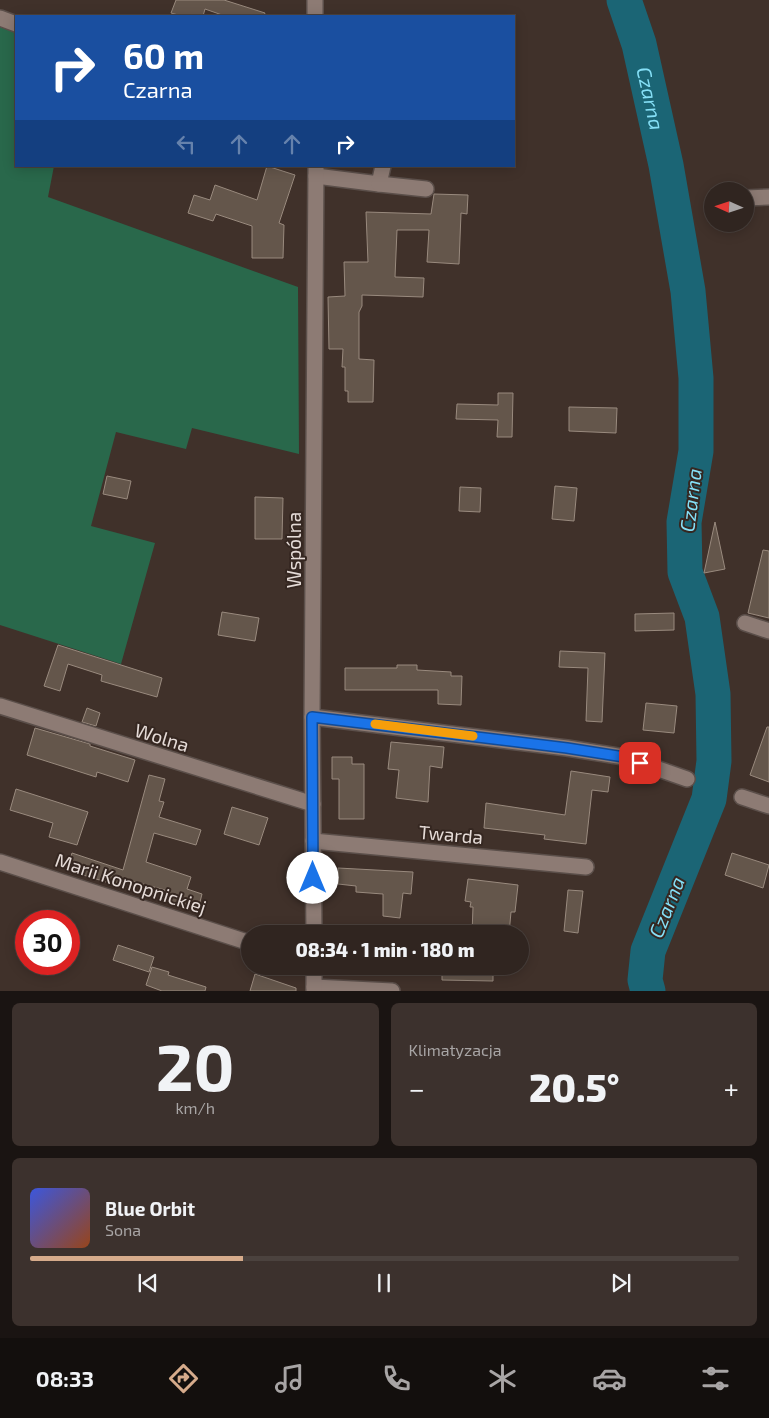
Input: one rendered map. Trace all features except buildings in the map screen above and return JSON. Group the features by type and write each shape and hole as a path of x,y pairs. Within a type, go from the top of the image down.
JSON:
{"street":[{"path":"315,0 315,15"},
{"path":"0,18 15,24"},
{"path":"379,184 383,167"},
{"path":"316,171 379,184 426,189"},
{"name":"Wspólna","path":"314,925 312,717 316,171"},
{"path":"754,198 769,197"},
{"path":"745,623 769,631"},
{"name":"Wolna","path":"0,706 313,804"},
{"path":"312,717 567,748 624,757 687,779"},
{"path":"742,797 769,806"},
{"name":"Twarda","path":"313,841 586,867"},
{"name":"Marii Konopnickiej","path":"0,862 241,940"},
{"path":"314,975 314,989 392,990"}],"green space":[{"path":"0,26 15,31 15,167 54,167 48,197 298,287 299,454 192,428 186,449 116,432 91,526 155,543 121,664 0,625"}],"waterway":[{"name":"Czarna","path":"624,0 639,44 666,165 688,291 696,378 696,451 684,522 685,572 702,617 713,694 714,761 709,799 648,951 645,980 648,991"}],"slow traffic":[{"path":"375,724 473,736"}],"route":[{"path":"313,878 312,717 567,748 624,757 640,763"}]}
